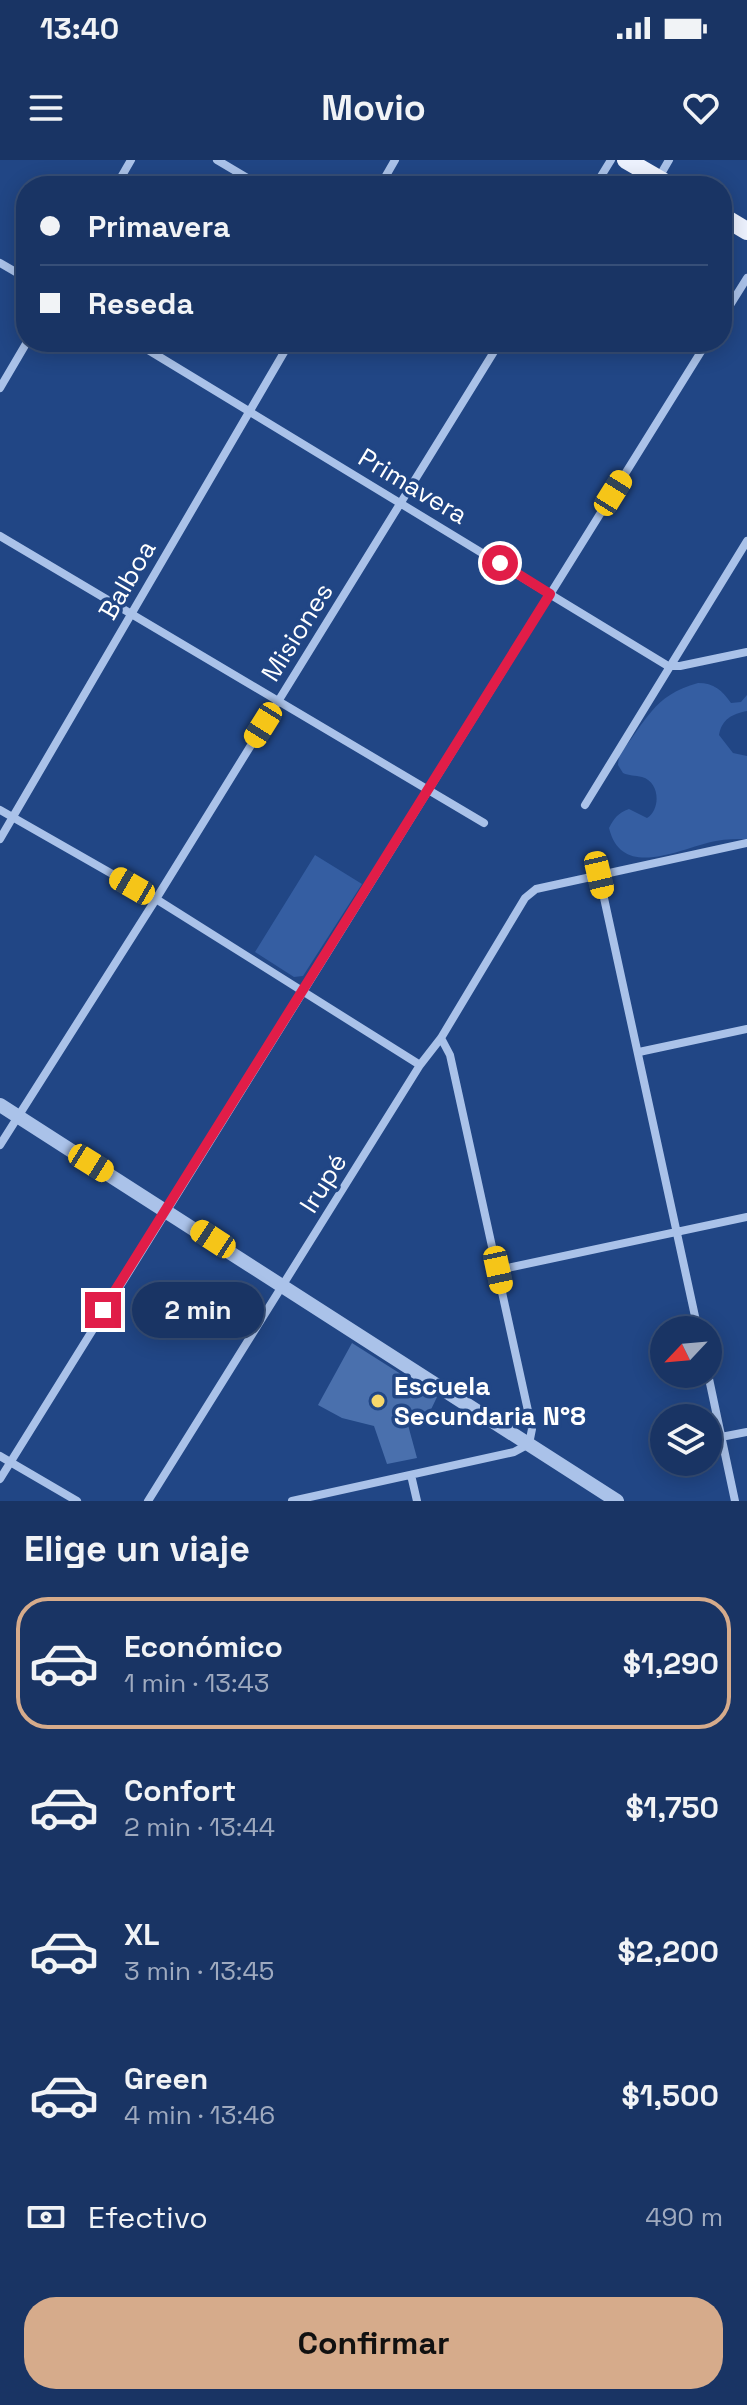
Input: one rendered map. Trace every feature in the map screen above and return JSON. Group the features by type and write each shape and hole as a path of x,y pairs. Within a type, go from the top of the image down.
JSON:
{"main road":[{"path":"626,160 654,176"}],"street":[{"path":"217,160 244,176"},
{"path":"732,302 747,278"},
{"path":"0,388 21,352"},
{"name":"Primavera","path":"152,352 668,666"},
{"name":"Balboa","path":"0,839 284,352"},
{"name":"Misiones","path":"0,1145 494,352"},
{"path":"0,1479 165,1209 701,352"},
{"path":"0,536 484,823"},
{"path":"585,805 747,541"},
{"path":"668,666 747,652"},
{"path":"0,810 156,899 420,1065"},
{"path":"695,1316 599,875 747,843"},
{"name":"Irupé","path":"148,1501 420,1065 441,1038 518,907 536,889 599,875"},
{"path":"639,1052 747,1029"},
{"path":"441,1038 450,1055 498,1270 532,1429 529,1444"},
{"path":"0,1105 617,1501"},
{"path":"498,1270 747,1217"},
{"path":"722,1437 747,1432"},
{"path":"722,1442 735,1501"},
{"path":"292,1501 514,1452 529,1444"},
{"path":"0,1456 77,1501"},
{"path":"411,1475 417,1501"}],"shaded area":[{"path":"698,683 717,688 731,703 741,702 747,695 747,711 728,718 719,735 733,753 747,756 747,839 716,841 654,857 626,853 616,844 609,828 611,824 619,814 629,809 647,818 655,808 656,796 648,780 623,773 618,765 619,755 660,702"},
{"path":"315,855 362,884 303,976 294,977 255,952"}],"building":[{"name":"Escuela Secundaria N°8","path":"352,1343 437,1397 425,1422 408,1425 417,1458 387,1464 374,1426 342,1418 318,1405"}],"place":[{"name":"Escuela Secundaria N°8","path":"378,1401"}],"route":[{"path":"103,1310 550,594 500,563"}]}
